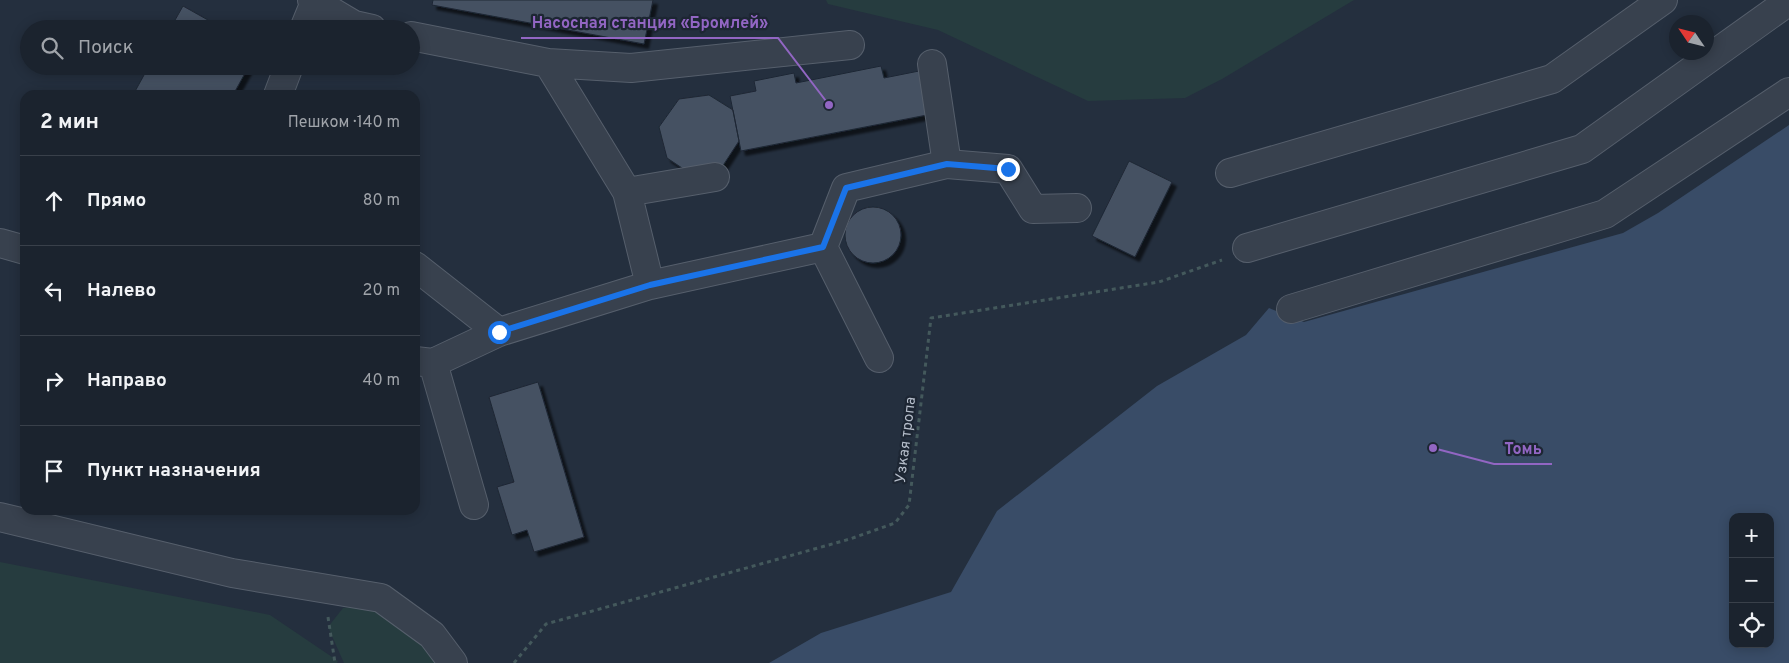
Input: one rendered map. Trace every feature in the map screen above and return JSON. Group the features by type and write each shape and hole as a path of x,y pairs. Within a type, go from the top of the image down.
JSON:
{"lane":[{"path":"1230,173 1552,79 1663,0"},
{"path":"307,20 313,1 345,20"},
{"path":"1247,248 1582,149 1789,1"},
{"path":"420,38 548,63 631,68 850,45"},
{"path":"548,63 627,192 650,285"},
{"path":"932,64 947,164"},
{"path":"280,90 286,75"},
{"path":"1291,310 1605,214 1789,92"},
{"path":"879,358 823,247 846,188 947,164 1008,169 1032,209 1077,208"},
{"path":"627,192 715,178"},
{"path":"0,242 20,248"},
{"path":"474,505 424,362 499,332 650,285 823,247"},
{"path":"420,270 499,332"},
{"path":"0,517 232,573 381,598 432,635 453,663"}],"path":[{"name":"Узкая тропа","path":"514,663 546,624 850,539 895,523 909,505 931,318 1159,282 1212,264 1247,248"},
{"path":"324,588 335,663"}],"green space":[{"path":"826,0 1354,0 1222,79 1185,98 1088,101 938,30 828,4"},
{"path":"0,562 270,615 338,661 337,663 0,663"},
{"path":"371,604 410,625 443,663 344,663 328,627 343,608"}],"water":[{"path":"1789,125 1789,663 769,663 821,633 951,592 997,511 1157,386 1246,335 1269,308 1304,322 1623,233 1658,213"}],"building":[{"path":"433,0 653,0 644,44 432,5"},
{"path":"183,6 208,20 175,20"},
{"path":"881,66 884,78 919,71 927,115 741,151 730,96 756,91 754,81 794,73 796,83"},
{"path":"144,75 244,75 236,90 136,90"},
{"path":"709,95 733,110 739,141 722,167 694,176 667,158 659,127 679,99"},
{"path":"1129,161 1172,182 1135,257 1092,236"},
{"path":"873,207 884,209 893,215 899,224 901,235 899,246 893,255 884,261 873,263 862,261 853,255 847,246 845,235 847,224 853,215 862,209"},
{"path":"538,382 584,537 534,552 527,530 512,535 497,487 514,482 489,397"}],"place":[{"name":"Насосная станция «Бромлей»","path":"829,105"},
{"name":"Томь","path":"1433,448"}],"route":[{"path":"499,332 650,285 823,247 846,188 947,164 1008,169"}]}
